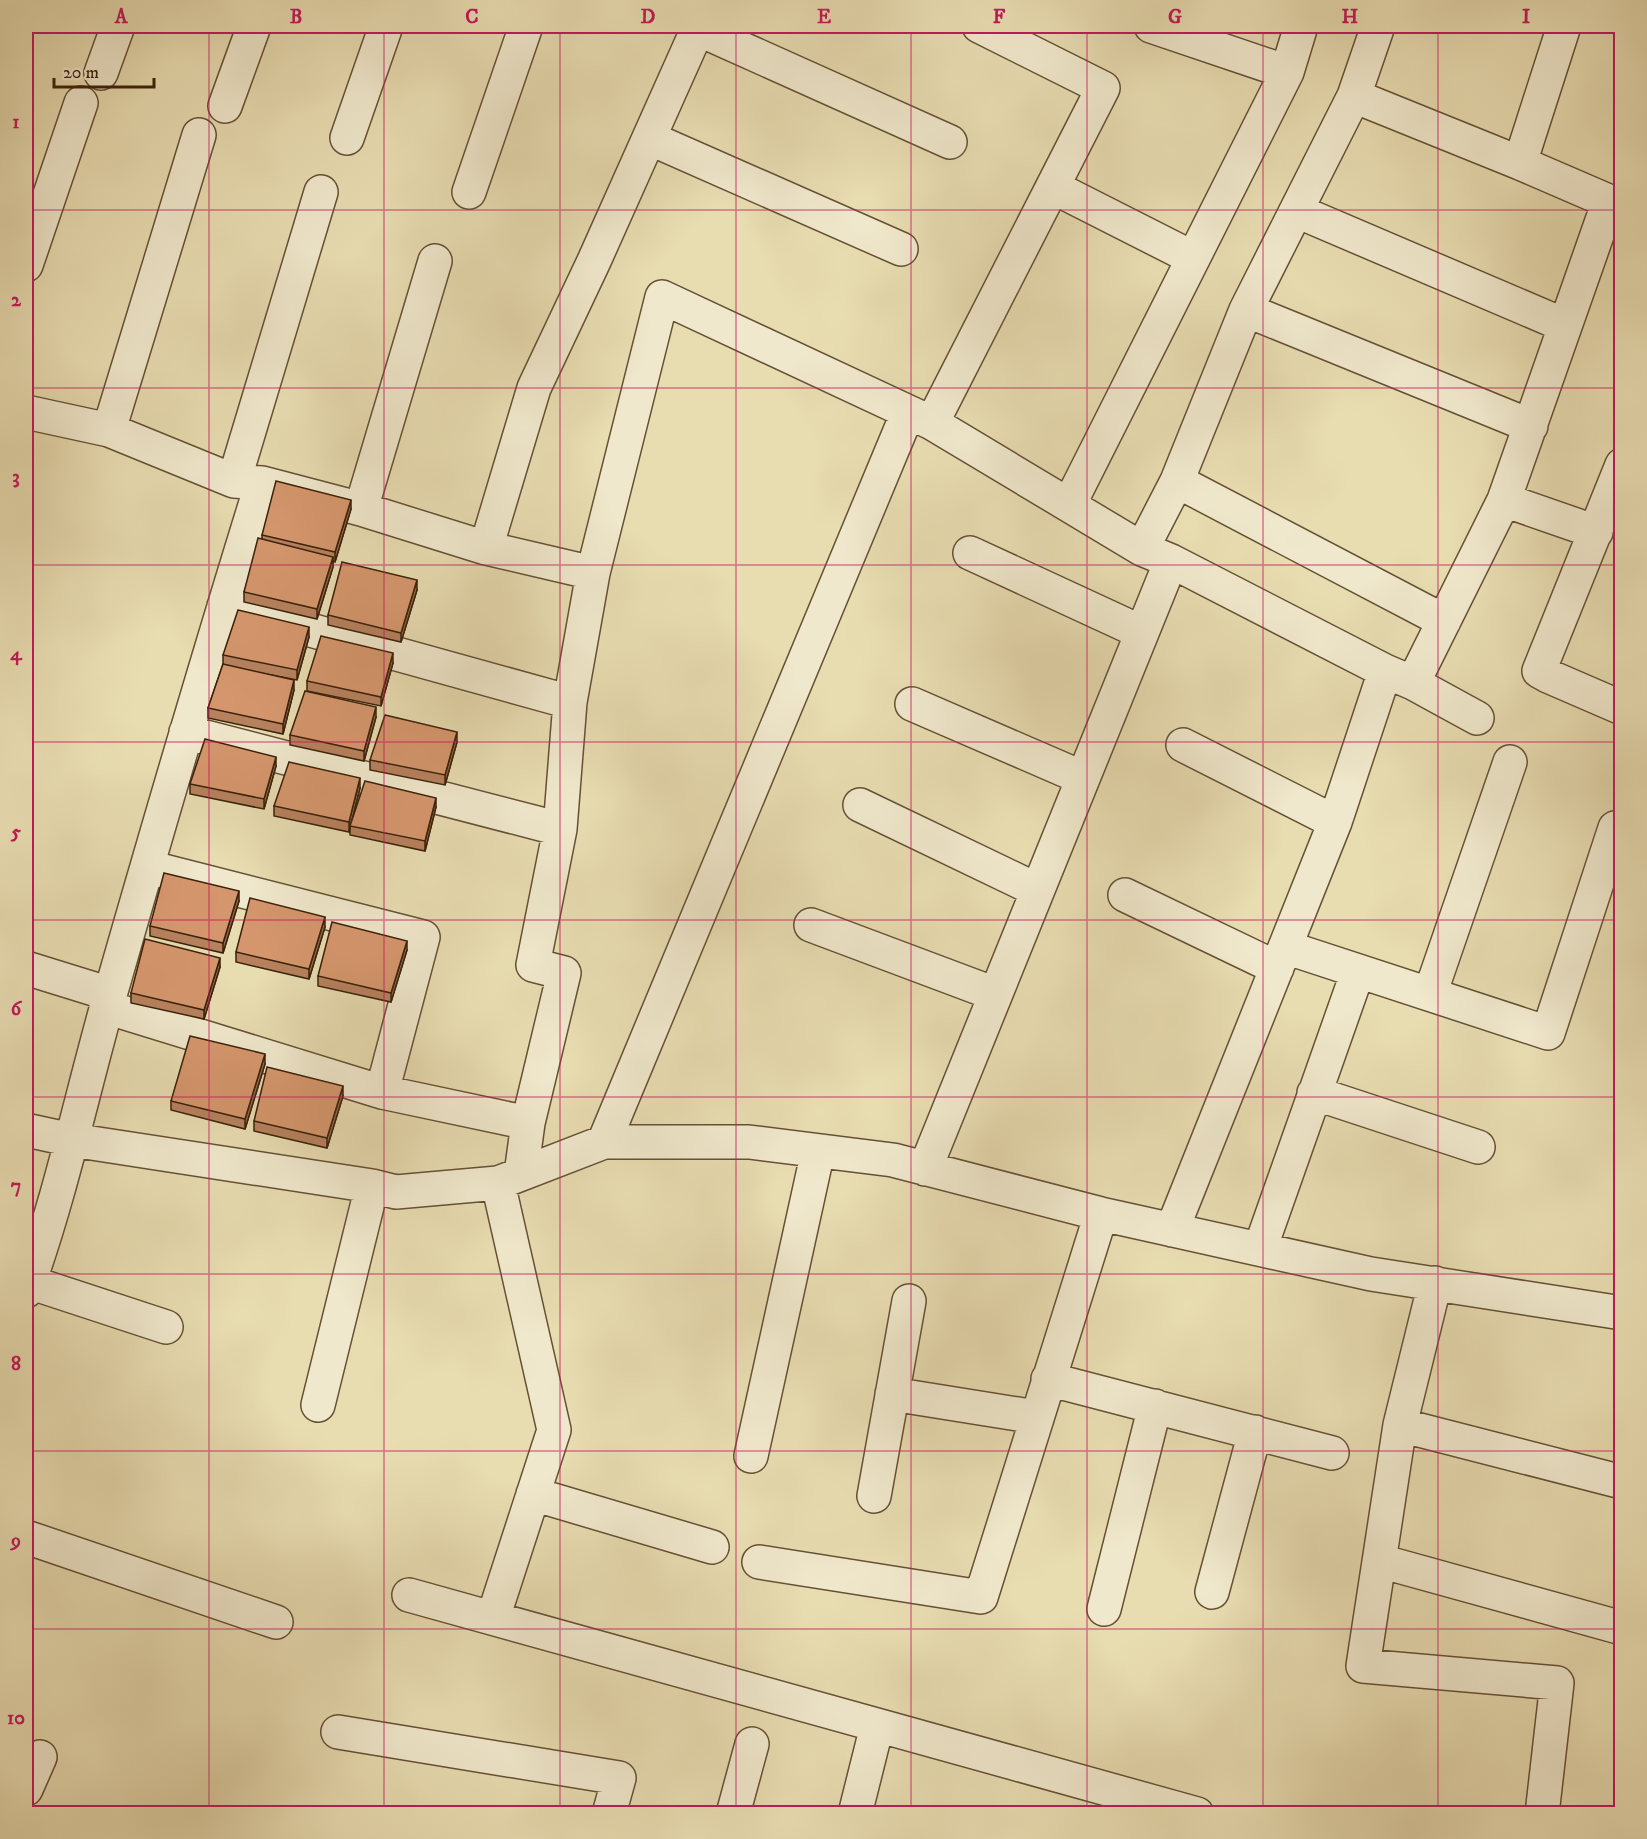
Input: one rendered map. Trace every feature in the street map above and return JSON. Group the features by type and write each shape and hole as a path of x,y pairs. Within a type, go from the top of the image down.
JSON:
{"street":[{"path":"101,73 118,26"},
{"path":"225,106 254,26"},
{"path":"347,138 386,26"},
{"path":"469,192 526,26"},
{"path":"604,1142 920,418 1053,188 1103,88 979,26"},
{"path":"1151,26 1287,72"},
{"path":"1069,505 1287,72 1301,26"},
{"path":"925,1168 1141,632 1157,555 1177,481 1246,310 1354,96 1378,26"},
{"path":"1520,163 1564,26"},
{"path":"486,548 534,388 594,261 698,27 950,142"},
{"path":"1172,1230 1335,822 1399,677 1444,621 1504,500 1564,325 1615,204 1354,96"},
{"path":"26,265 81,104"},
{"path":"109,430 199,135"},
{"path":"649,138 901,249"},
{"path":"1053,188 1193,258"},
{"path":"166,1327 27,1286 72,1140 108,1000 224,606 248,482 321,192"},
{"path":"1297,211 1564,325"},
{"path":"361,509 435,261"},
{"path":"492,1618 554,1430 509,1178 528,1123 564,973 533,964 560,829 570,702 593,573 662,297 920,418 1157,555 1478,718"},
{"path":"1246,310 1531,426"},
{"path":"26,412 109,430 248,482 361,509 486,548 593,573"},
{"path":"1622,465 1539,671 1622,708"},
{"path":"1177,481 1444,621"},
{"path":"1504,500 1596,532"},
{"path":"970,553 1141,632"},
{"path":"224,606 570,702"},
{"path":"912,704 1083,778"},
{"path":"186,732 560,829"},
{"path":"1184,745 1335,822"},
{"path":"1430,994 1510,762"},
{"path":"860,805 1037,890"},
{"path":"1125,895 1281,957 1358,971 1548,1033 1615,828"},
{"path":"148,867 423,937 382,1092"},
{"path":"811,925 995,994"},
{"path":"26,968 108,1000 382,1092 528,1123"},
{"path":"1260,1249 1358,971"},
{"path":"1314,1093 1478,1147"},
{"path":"26,1130 72,1140 372,1186 396,1192 509,1178 604,1142 749,1142 893,1160 1101,1214 1371,1274 1622,1313"},
{"path":"751,1456 818,1151"},
{"path":"318,1405 372,1186"},
{"path":"759,1563 981,1597 1101,1214"},
{"path":"1435,1283 1400,1425 1363,1666 1557,1683 1542,1814"},
{"path":"874,1496 909,1300"},
{"path":"1048,1379 1332,1453"},
{"path":"892,1394 1036,1418"},
{"path":"1104,1609 1155,1406"},
{"path":"1400,1425 1622,1482"},
{"path":"1212,1592 1255,1432"},
{"path":"533,1494 712,1547"},
{"path":"26,1537 276,1622"},
{"path":"1380,1561 1622,1628"},
{"path":"409,1595 1197,1814"},
{"path":"855,1814 877,1726"},
{"path":"338,1732 619,1778 609,1814"},
{"path":"733,1814 752,1744"},
{"path":"26,1790 40,1757"}],"building":[{"path":"276,481 351,500 335,552 262,535"},
{"path":"258,538 333,557 317,609 244,592"},
{"path":"342,562 417,580 401,633 328,615"},
{"path":"238,610 309,627 297,670 223,655"},
{"path":"321,636 393,653 381,697 307,681"},
{"path":"223,664 294,680 283,724 208,708"},
{"path":"305,691 376,707 364,751 290,735"},
{"path":"385,715 457,732 445,775 370,760"},
{"path":"205,739 276,757 264,799 190,784"},
{"path":"289,762 360,778 349,822 274,806"},
{"path":"365,781 436,798 425,841 350,826"},
{"path":"164,873 239,891 223,943 150,926"},
{"path":"250,898 325,917 309,969 236,952"},
{"path":"332,922 407,941 391,993 318,976"},
{"path":"145,939 220,958 204,1010 131,993"},
{"path":"190,1036 265,1054 245,1119 171,1101"},
{"path":"267,1067 343,1086 327,1138 254,1121"}]}
